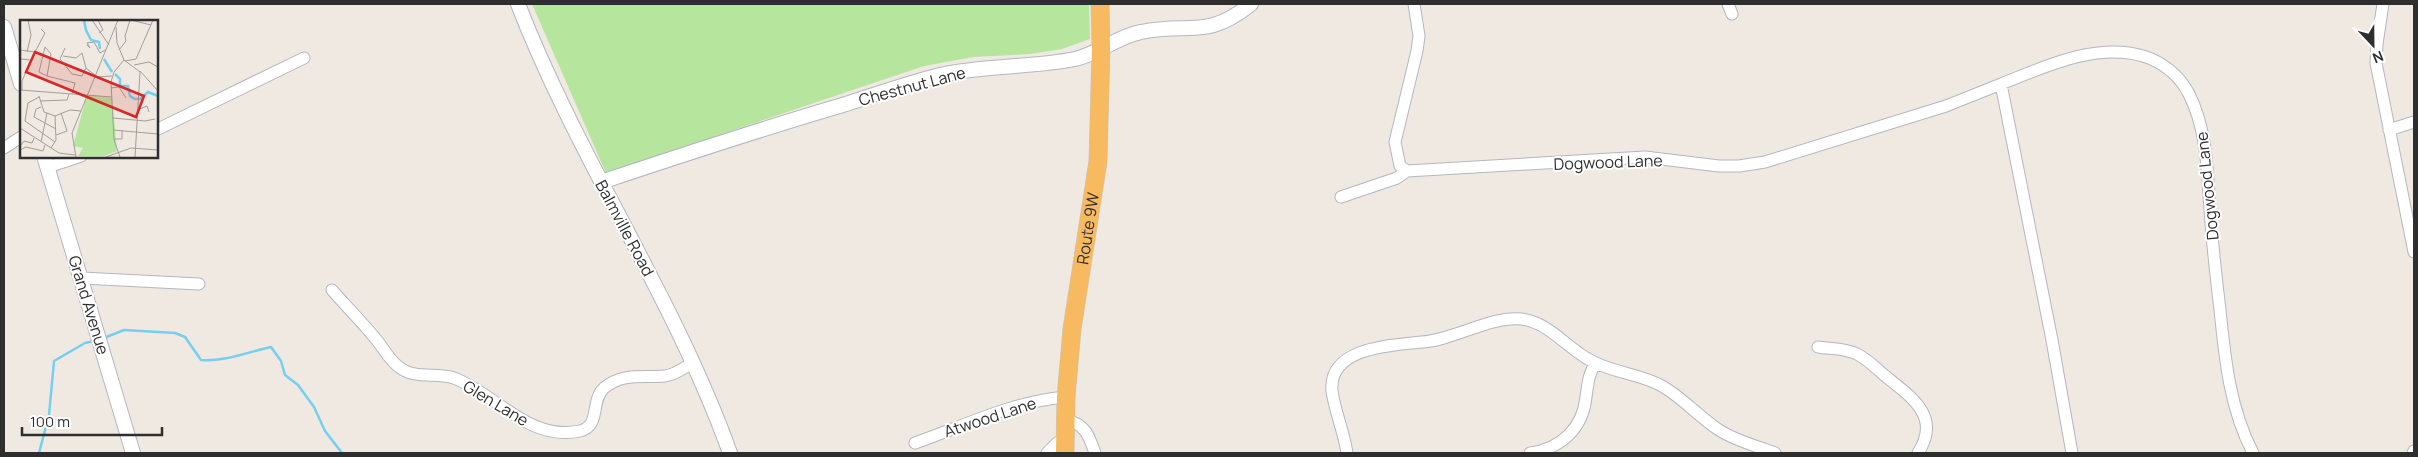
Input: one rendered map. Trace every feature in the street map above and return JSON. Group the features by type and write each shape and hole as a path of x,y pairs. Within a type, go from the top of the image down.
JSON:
{"highway":[{"name":"Route 9W","path":"1065,446 1066,397 1072,329 1098,160 1101,48 1100,4"}],"street":[{"name":"Balmville Road","path":"518,4 558,96 668,310 730,453"},
{"name":"Chestnut Lane","path":"601,182 759,130 940,75 1052,63 1080,58 1138,32 1156,29 1208,28 1226,22 1252,4"},
{"path":"1340,197 1396,178 1407,171 1400,166 1395,142 1417,51 1418,36 1414,4"},
{"path":"2383,4 2376,44 2376,63 2414,252"},
{"path":"4,27 20,81"},
{"name":"Dogwood Lane","path":"1407,171 1645,157 1719,166 1739,166 1765,162 1937,109 2074,58 2100,53 2143,56 2164,65 2178,78 2186,89 2202,128 2207,155 2214,257 2226,360 2238,418 2253,453"},
{"path":"158,129 304,58"},
{"path":"2001,84 2052,340 2072,453"},
{"path":"2389,130 2414,122"},
{"path":"4,148 20,138"},
{"path":"46,162 69,158"},
{"name":"Grand Avenue","path":"46,162 133,453"},
{"path":"82,278 198,284"},
{"name":"Glen Lane","path":"332,290 376,339 397,366 404,371 454,378 521,420 548,429 573,432 589,427 593,422 595,403 599,393 616,380 640,374 664,376 692,363"},
{"path":"1347,453 1332,389 1333,376 1340,366 1358,353 1389,345 1447,338 1494,322 1521,319 1539,324 1596,363 1608,369 1650,380 1676,395 1720,430 1775,453"},
{"path":"1818,347 1856,354 1913,398 1923,412 1927,427 1926,441 1918,453"},
{"path":"1530,453 1552,448 1574,431 1586,399 1587,381 1596,363"},
{"name":"Atwood Lane","path":"915,443 1021,405 1066,397"},
{"path":"1067,420 1076,422 1084,428 1095,453"},
{"path":"1047,453 1056,443 1065,446"}],"green space":[{"path":"532,4 1089,4 1090,39 1062,49 1030,54 973,57 924,66 606,173"}],"waterway":[{"path":"104,338 124,330 175,333 185,337 201,360 227,358 271,347 281,361 285,375 298,385 314,407 325,431 342,453"},
{"path":"39,453 49,415 54,361 85,343 94,341"}]}
